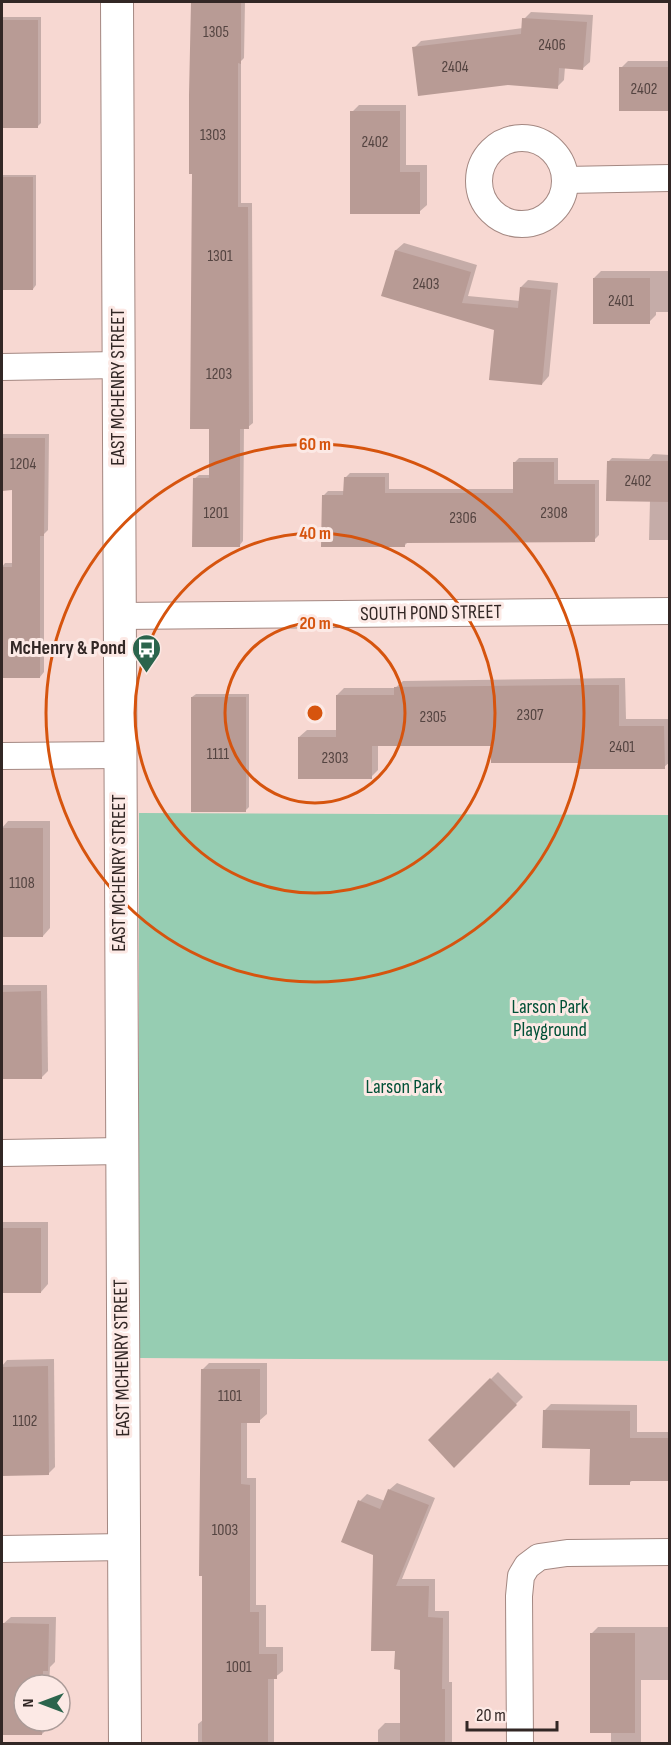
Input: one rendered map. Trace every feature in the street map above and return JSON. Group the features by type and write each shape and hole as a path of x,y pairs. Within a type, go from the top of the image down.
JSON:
{"street":[{"name":"EAST MCHENRY STREET","path":"117,2 124,1743"},
{"path":"565,180 669,178"},
{"path":"2,367 118,365"},
{"name":"SOUTH POND STREET","path":"120,616 669,611"},
{"path":"2,756 119,755"},
{"path":"2,1153 120,1151"},
{"path":"2,1549 124,1547"},
{"path":"520,1743 519,1596 521,1576 527,1566 539,1557 567,1553 669,1552"}],"green space":[{"name":"Larson Park","path":"139,813 669,815 669,1361 139,1358"}],"building":[{"path":"191,2 241,2 241,64 238,63 238,207 248,207 249,429 240,429 240,547 192,547 193,478 209,478 209,429 190,429"},
{"path":"522,18 587,22 583,70 559,68 558,89 508,85 418,96 412,47 521,34"},
{"path":"2,20 38,20 38,128 2,128"},
{"path":"619,67 669,67 669,111 619,111"},
{"path":"350,111 400,111 400,172 420,172 420,214 350,214"},
{"path":"2,177 33,177 33,290 2,290"},
{"path":"395,250 471,272 462,303 518,308 520,287 551,290 542,385 489,380 494,330 381,296"},
{"path":"593,278 650,278 650,324 593,324"},
{"path":"2,438 45,438 44,536 40,536 40,678 2,678 2,567 12,567 12,490 2,491"},
{"path":"607,461 669,461 669,502 606,501"},
{"path":"513,462 554,462 554,484 595,484 595,542 405,543 405,547 321,547 322,495 343,495 344,477 385,477 385,493 513,493"},
{"path":"619,685 619,726 664,726 665,769 579,769 579,763 491,763 491,746 372,746 372,779 298,779 298,737 336,737 336,695 394,695 394,687"},
{"path":"191,697 246,697 246,812 191,812"},
{"path":"2,828 43,828 43,937 2,937"},
{"path":"41,991 42,1079 2,1079 2,992"},
{"path":"2,1228 41,1228 41,1293 2,1293"},
{"path":"48,1366 49,1475 2,1476 2,1367"},
{"path":"201,1369 260,1369 260,1423 241,1423 241,1484 250,1485 250,1612 259,1612 259,1654 277,1654 277,1679 268,1679 268,1743 202,1743 202,1576 199,1576"},
{"path":"490,1378 517,1405 454,1468 428,1440"},
{"path":"543,1410 630,1411 630,1438 669,1438 669,1481 630,1481 630,1485 589,1485 590,1449 542,1448"},
{"path":"388,1489 429,1505 396,1586 429,1586 428,1617 443,1618 442,1689 445,1689 445,1743 400,1743 400,1670 394,1669 395,1651 371,1651 373,1555 341,1542 358,1500 380,1509"},
{"path":"2,1623 49,1624 48,1671 12,1673 12,1733 42,1733 42,1735 2,1735"},
{"path":"590,1633 635,1633 635,1733 590,1733"}],"place":[{"name":"McHenry & Pond","path":"147,674"}],"park label":[{"name":"Larson Park Playground","path":"550,1018"}]}
